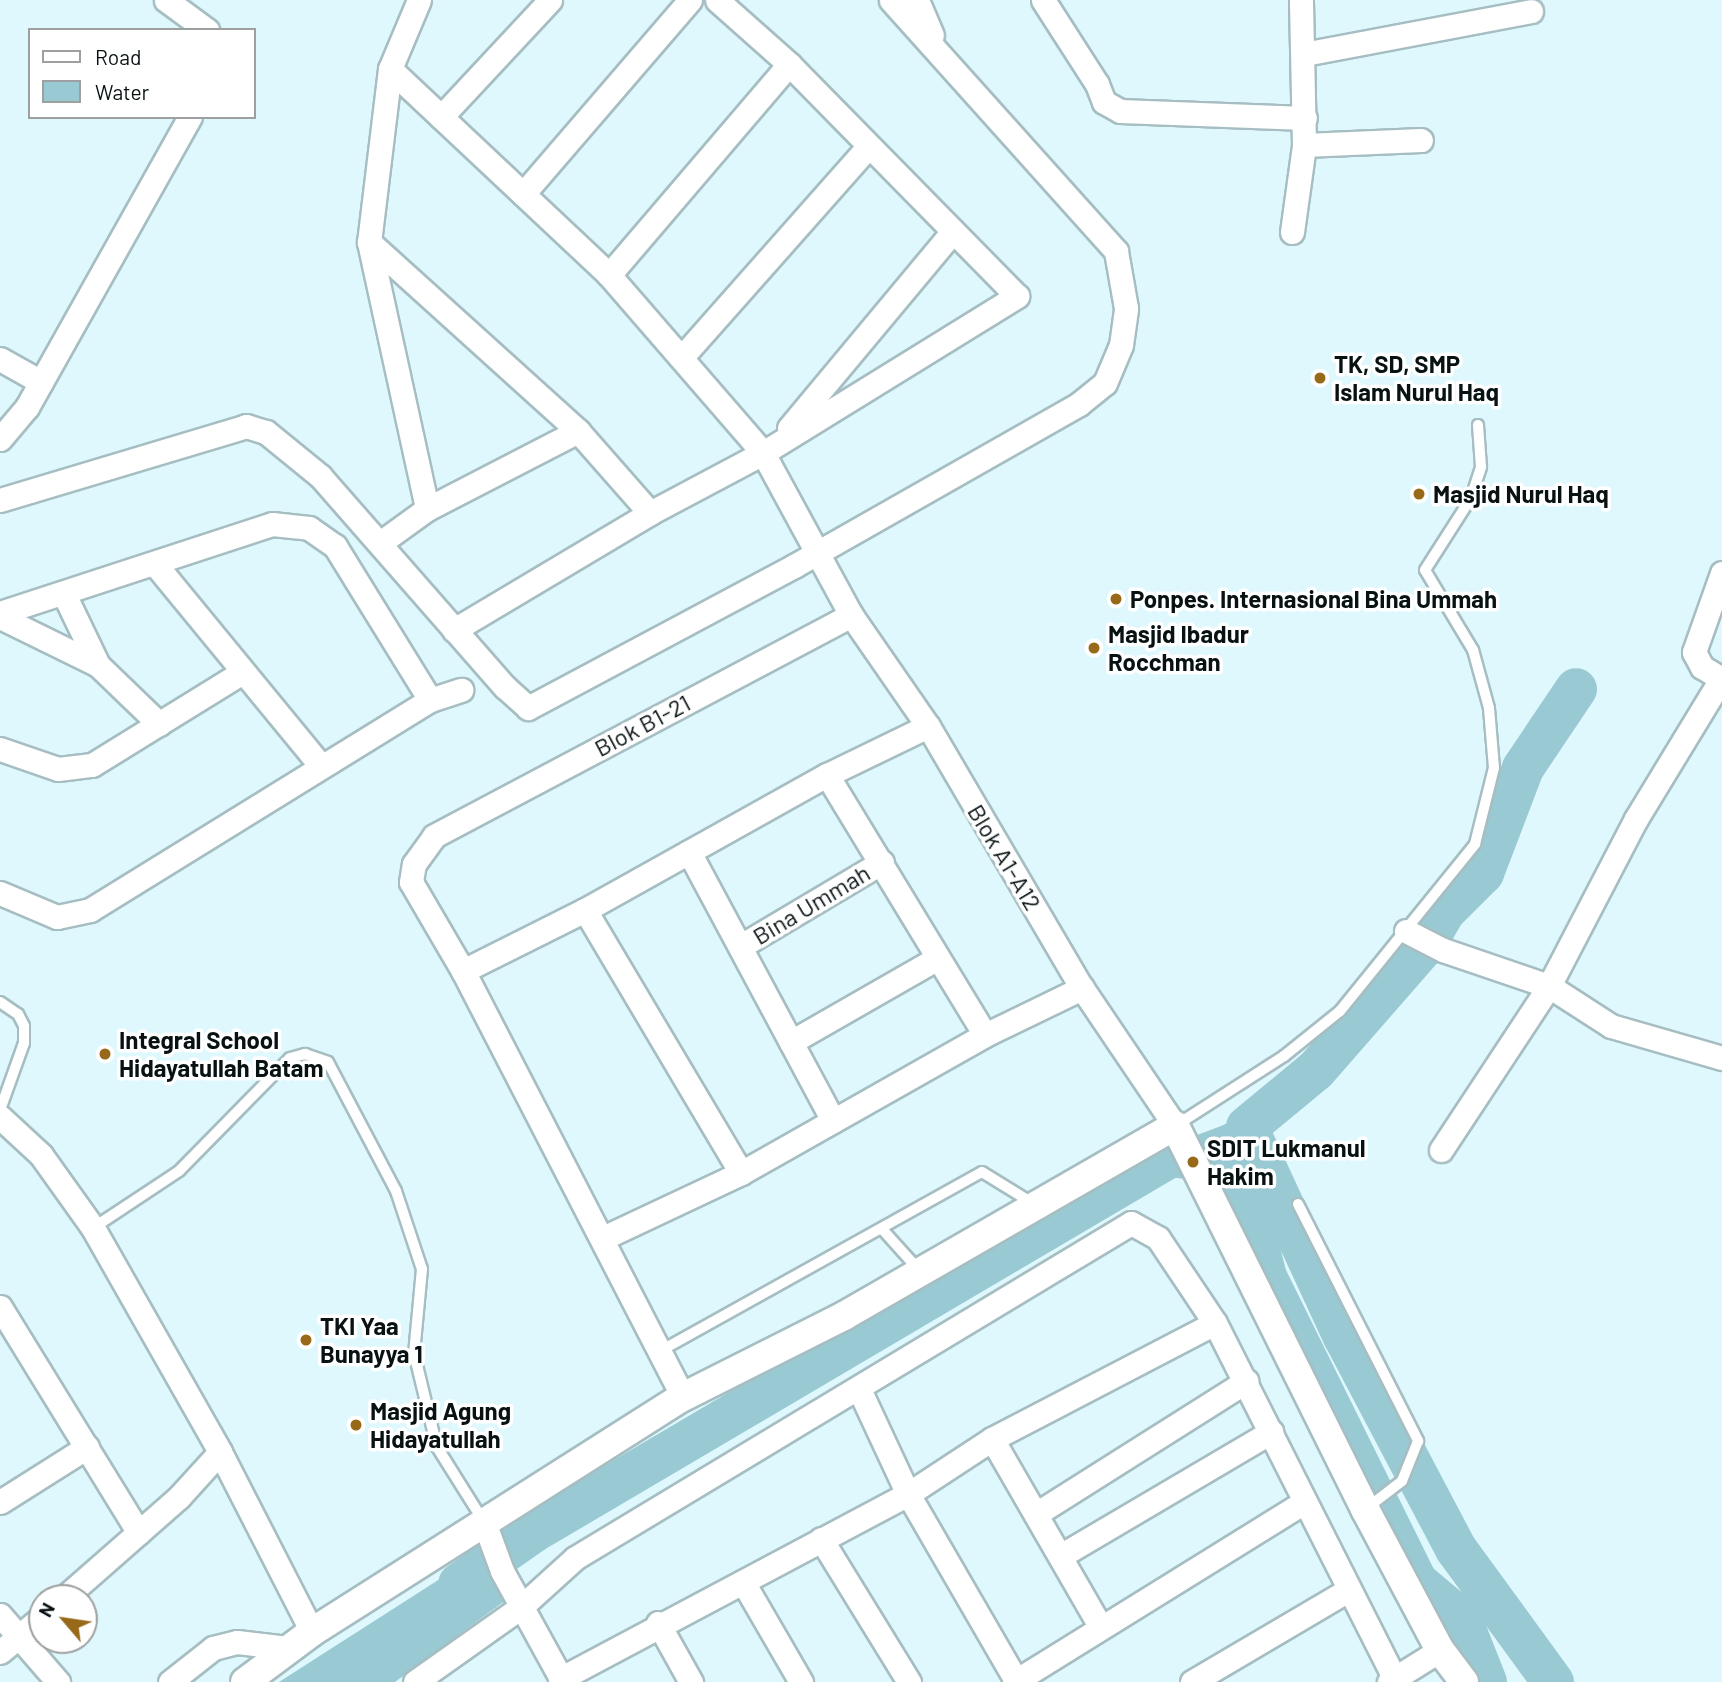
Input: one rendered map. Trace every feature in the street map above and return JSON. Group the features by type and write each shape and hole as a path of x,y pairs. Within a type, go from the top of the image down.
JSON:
{"street":[{"path":"166,0 204,28"},
{"path":"419,0 390,69 369,242 427,509"},
{"path":"441,117 550,0"},
{"path":"523,194 690,0"},
{"path":"454,630 650,513 770,449 1017,296 789,64 718,0"},
{"path":"0,500 246,426 266,432 298,456 528,708 817,552 1079,404 1105,383 1121,345 1126,308 1116,251 891,0"},
{"path":"917,0 940,54"},
{"path":"1046,0 1104,102 1120,111 1305,118"},
{"path":"1292,232 1304,145 1301,0"},
{"path":"1304,54 1531,11"},
{"path":"609,275 789,64"},
{"name":"Blok A1-A12","path":"390,69 609,275 682,357 770,449 817,552 851,615 928,726 1082,988 1175,1126"},
{"path":"0,439 41,382 189,119"},
{"path":"1304,145 1421,140"},
{"path":"682,357 869,146"},
{"path":"770,449 953,231"},
{"path":"369,242 578,431 650,513"},
{"path":"0,359 41,382"},
{"path":"380,543 427,509 578,431"},
{"path":"0,615 272,524 309,527 335,546 430,700"},
{"path":"155,564 241,673 321,766"},
{"path":"1441,1150 1549,986 1636,819 1722,679 1702,667 1694,652 1722,573"},
{"path":"64,594 98,665"},
{"path":"0,615 98,665 159,724"},
{"name":"Blok B1-21","path":"463,971 411,883 420,849 433,836 851,615"},
{"path":"0,749 58,769 92,765 241,673"},
{"path":"0,893 57,917 90,910 430,700 461,690"},
{"path":"683,1397 663,1350 463,971 585,910 827,775 928,726"},
{"path":"827,775 882,862 936,959 985,1035"},
{"path":"689,852 833,1121"},
{"name":"Bina Ummah","path":"741,946 882,862"},
{"path":"585,910 741,1173"},
{"path":"1413,935 1443,950 1549,986 1611,1026 1722,1058"},
{"path":"791,1042 936,959"},
{"path":"603,1238 741,1173 985,1035 1082,988"},
{"path":"0,1117 41,1155 93,1227 220,1452 312,1632"},
{"path":"245,1682 312,1632 487,1529 683,1397 921,1271 1175,1126 1365,1509 1432,1655 1464,1682"},
{"path":"415,1682 521,1607 575,1558 1131,1223 1158,1238 1215,1323 1271,1432 1303,1503 1395,1680 1432,1655"},
{"path":"0,1307 139,1533"},
{"path":"487,1529 502,1571 562,1680 658,1623 743,1582 908,1494 992,1439 1215,1323"},
{"path":"1036,1514 1246,1381"},
{"path":"859,1389 908,1494 1016,1681 1100,1626 1303,1503"},
{"path":"1062,1555 1271,1432"},
{"path":"992,1439 1062,1555 1100,1626"},
{"path":"2,1494 87,1447"},
{"path":"80,1584 139,1533 220,1452"},
{"path":"821,1539 909,1682"},
{"path":"743,1582 801,1682"},
{"path":"1192,1682 1348,1590"},
{"path":"0,1615 22,1635 58,1682"},
{"path":"658,1623 691,1682"},
{"path":"0,1652 28,1630"},
{"path":"170,1682 213,1648 237,1642 288,1648"}],"lane":[{"path":"1175,1126 1284,1056 1340,1011 1413,935 1475,844 1494,768 1489,708 1473,650 1425,570 1471,498 1481,467 1478,425"},
{"path":"0,1002 18,1014 24,1026 24,1043 0,1110"},
{"path":"93,1227 179,1171 290,1058 305,1054 328,1062 397,1191 422,1269 414,1353 437,1447 487,1529"},
{"path":"663,1350 982,1172 1036,1205"},
{"path":"1298,1204 1418,1441 1402,1481 1365,1509"},
{"path":"882,1229 921,1271"}],"water":[{"path":"496,1543 521,1589 395,1682 279,1682"}],"waterway":[{"path":"1553,1682 1456,1549 1344,1337 1247,1127 1316,1070 1425,945 1445,911 1483,873 1523,768 1576,689"},
{"path":"459,1584 533,1532 1171,1156 1193,1159 1233,1144 1266,1277 1417,1582 1461,1619 1486,1682"}],"place":[{"name":"TK, SD, SMP Islam Nurul Haq","path":"1320,378"},
{"name":"Masjid Nurul Haq","path":"1419,494"},
{"name":"Ponpes. Internasional Bina Ummah","path":"1116,599"},
{"name":"Masjid Ibadur Rocchman","path":"1094,648"},
{"name":"Integral School Hidayatullah Batam","path":"105,1054"},
{"name":"SDIT Lukmanul Hakim","path":"1193,1162"},
{"name":"TKI Yaa Bunayya 1","path":"306,1340"},
{"name":"Masjid Agung Hidayatullah","path":"356,1425"}]}
